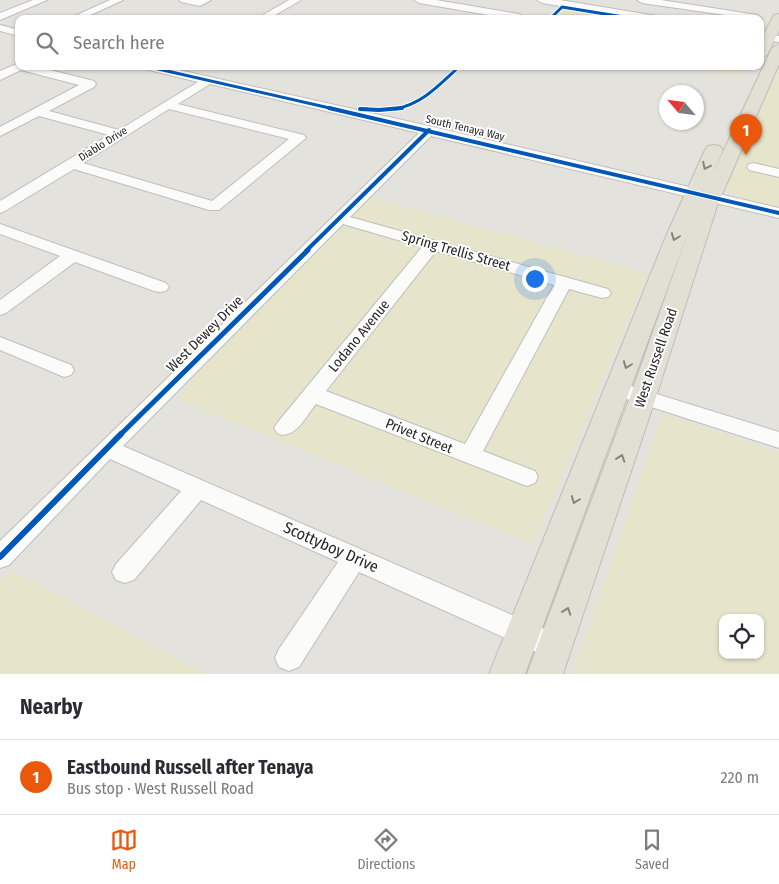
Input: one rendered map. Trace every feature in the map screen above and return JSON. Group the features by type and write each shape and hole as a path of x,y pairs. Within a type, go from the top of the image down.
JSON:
{"main road":[{"name":"West Russell Road","path":"764,58 779,18"},
{"name":"West Russell Road","path":"764,50 772,40"},
{"path":"741,96 753,70"},
{"name":"West Russell Road","path":"702,194 758,70"},
{"name":"West Russell Road","path":"545,674 555,647 630,393 722,134"},
{"name":"West Russell Road","path":"507,674 523,633 630,393"}],"street":[{"path":"0,17 42,0"},
{"path":"82,15 118,0"},
{"path":"184,0 203,2"},
{"path":"268,15 296,0"},
{"path":"418,0 446,2 509,15"},
{"path":"542,0 566,2 638,15"},
{"path":"642,0 739,15"},
{"path":"702,9 709,0"},
{"path":"659,15 664,7 661,3"},
{"path":"0,28 15,32"},
{"path":"0,76 15,68"},
{"path":"0,132 90,84 36,70"},
{"name":"South Tenaya Way","path":"162,70 358,116 429,130 779,213"},
{"name":"Diablo Drive","path":"0,208 207,81"},
{"path":"72,164 214,206 299,138 168,105"},
{"path":"38,112 120,134"},
{"name":"West Dewey Drive","path":"0,557 106,448 429,130"},
{"path":"754,167 779,173"},
{"name":"Spring Trellis Street","path":"338,218 602,293"},
{"path":"0,229 160,287"},
{"name":"Lodano Avenue","path":"285,428 433,244"},
{"path":"0,309 73,255"},
{"path":"470,455 564,282"},
{"path":"0,343 64,370"},
{"path":"630,393 779,440"},
{"name":"Privet Street","path":"312,394 527,477"},
{"name":"Scottyboy Drive","path":"106,448 555,647"},
{"path":"125,572 198,488"},
{"path":"289,658 354,558"}],"sand":[{"path":"566,8 607,15 558,15"},
{"path":"779,54 779,210 734,195 723,183"},
{"path":"704,70 742,70 738,76"},
{"path":"371,197 647,273 533,544 178,400 202,365"},
{"path":"662,413 779,453 779,674 572,674"},
{"path":"12,570 205,674 0,674 0,580"}],"cycle path":[{"path":"554,15 562,7 611,15"},
{"path":"162,70 779,213"},
{"path":"360,109 394,110 416,103 426,97 456,70"},
{"path":"0,557 107,448 429,130"}],"place":[{"name":"Eastbound Russell after Tenaya","path":"746,155"}]}
